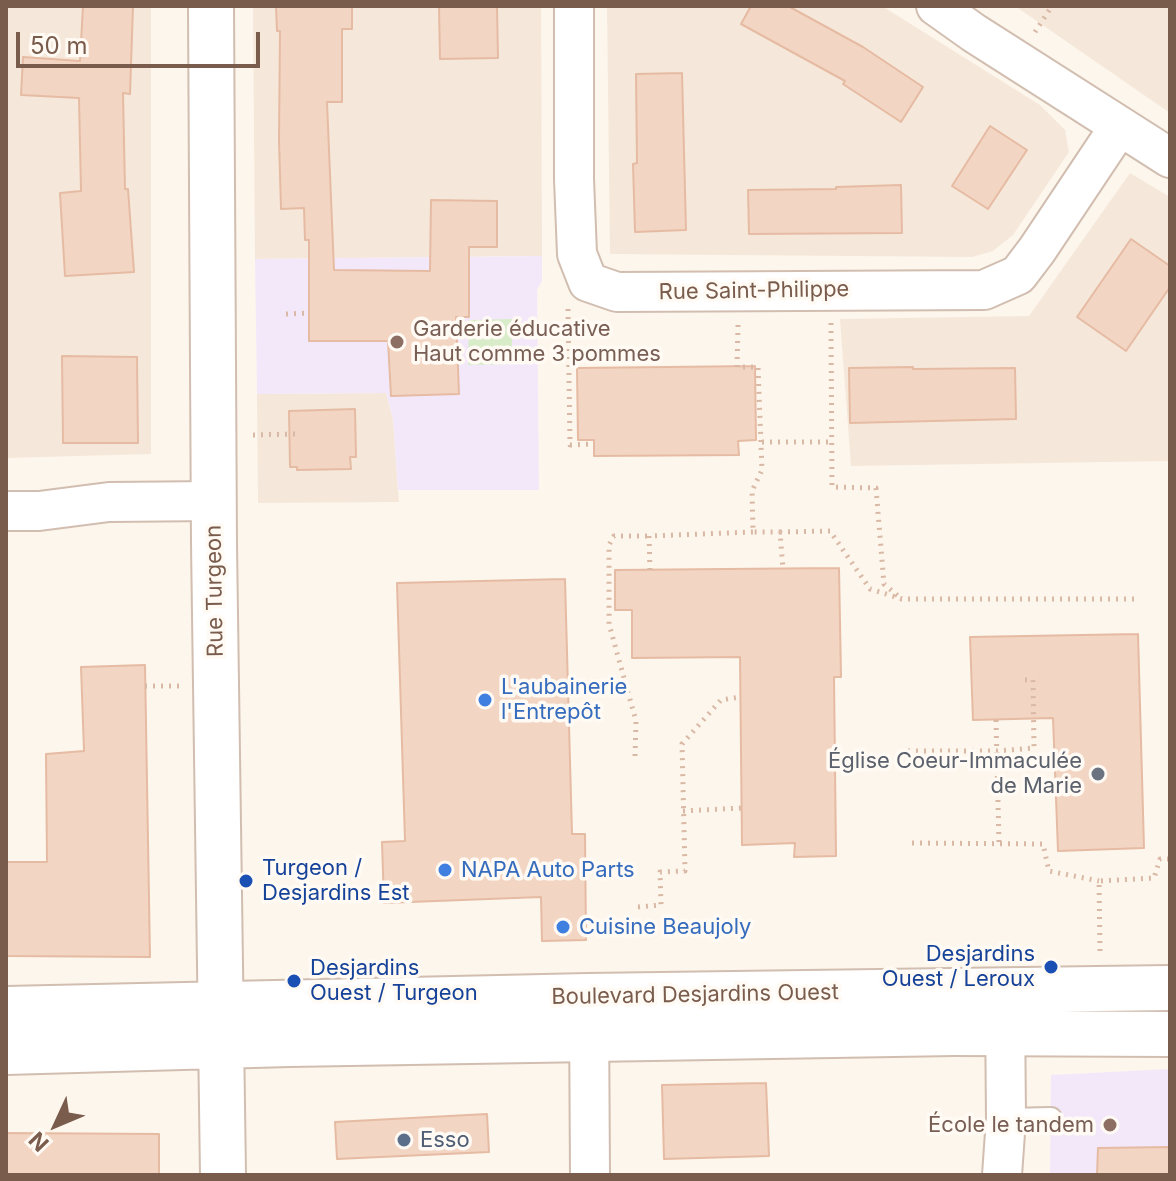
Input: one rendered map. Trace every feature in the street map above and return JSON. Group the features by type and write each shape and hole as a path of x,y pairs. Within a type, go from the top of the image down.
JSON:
{"street":[{"name":"Rue Turgeon","path":"211,6 223,1175"},
{"path":"574,6 577,254 588,282"},
{"path":"936,6 1170,158"},
{"name":"Rue Saint-Philippe","path":"588,282 617,292 984,290 1018,275 1119,127"},
{"path":"6,511 39,511 109,502 214,501"},
{"name":"Boulevard Desjardins Ouest","path":"6,1009 588,996 1170,988"},
{"path":"1002,1175 1006,1119 1005,990"},
{"path":"588,996 590,1175"},
{"name":"Boulevard Desjardins Ouest","path":"6,1052 954,1033 1170,1034"}],"lane":[{"path":"1006,1119 1051,1118"}],"path":[{"path":"588,282 567,310 570,445 594,444"},
{"path":"831,289 832,487 876,488 884,584 902,599"},
{"path":"738,292 737,367 758,367 762,470 752,491 753,532"},
{"path":"286,314 309,313"},
{"path":"253,435 295,434"},
{"path":"762,442 831,442"},
{"path":"635,756 636,721 609,624 609,545 614,536 830,531 870,589 902,599 1136,599"},
{"path":"780,532 783,569"},
{"path":"649,536 650,570"},
{"path":"908,751 1034,748 1036,680 1025,680"},
{"path":"638,907 661,905 660,872 685,871 682,744 721,700 740,697"},
{"path":"996,720 999,843"},
{"path":"683,811 742,808"},
{"path":"912,843 1043,844 1049,871 1099,881 1154,878 1160,859 1170,859"},
{"path":"1099,881 1100,952"}],"shaded area":[{"path":"6,6 151,6 151,454 6,458"},
{"path":"253,6 541,6 542,256 255,259"},
{"path":"607,6 882,6 1040,105 1065,130 1069,152 1013,235 993,251 972,257 610,254"},
{"path":"1015,6 1170,6 1170,113"},
{"path":"1130,173 1170,197 1170,461 851,466 840,319 1029,316"},
{"name":"Garderie éducative Haut comme 3 pommes","path":"542,256 542,281 537,290 539,490 398,490 393,419 386,393 257,394 255,259"},
{"path":"386,393 393,419 399,502 258,503 257,394"},
{"name":"École le tandem","path":"1170,1069 1170,1175 1050,1175 1051,1075"}],"green space":[{"path":"513,319 511,364 468,365 469,320"}],"building":[{"path":"83,6 133,6 130,94 123,93 125,189 128,189 134,272 65,276 60,193 81,191 79,98 21,95 23,57 80,61"},
{"path":"276,6 352,6 352,29 342,29 342,102 327,102 334,270 430,271 431,200 497,201 497,247 469,247 469,317 456,317 459,394 391,396 388,341 309,341 309,240 305,240 304,208 281,209 280,31 277,31"},
{"path":"439,6 497,6 498,58 440,59"},
{"path":"751,6 788,6 863,47 923,87 901,122 843,84 845,81 741,24"},
{"path":"682,73 686,230 635,232 633,164 637,163 636,74"},
{"path":"990,126 1027,150 988,209 952,186"},
{"path":"901,185 902,233 749,234 748,190"},
{"path":"1131,239 1170,266 1170,287 1126,351 1077,317"},
{"path":"62,356 137,357 138,443 63,443"},
{"path":"755,366 756,440 738,441 739,455 594,456 594,440 578,440 577,368"},
{"path":"849,368 1015,368 1016,419 850,423"},
{"path":"355,409 356,457 350,457 351,469 297,470 297,467 290,467 289,411"},
{"path":"839,568 841,677 834,677 836,856 794,857 795,843 742,845 740,657 632,658 632,610 615,610 615,570"},
{"name":"L'aubainerie l'Entrepôt","path":"565,579 572,834 585,834 586,940 542,941 541,897 384,903 382,842 405,841 397,583"},
{"name":"Église Coeur-Immaculée de Marie","path":"1138,634 1144,848 1058,851 1053,718 973,720 970,637"},
{"path":"145,665 150,957 6,956 6,862 47,862 46,754 84,751 81,667"},
{"path":"766,1083 769,1156 664,1159 662,1085"},
{"path":"487,1114 489,1152 337,1159 335,1122"},
{"path":"6,1133 159,1134 159,1175 6,1175"},
{"path":"1170,1147 1170,1175 1097,1175 1098,1148"}],"place":[{"name":"Garderie éducative Haut comme 3 pommes","path":"397,342"},
{"name":"L'aubainerie l'Entrepôt","path":"485,700"},
{"name":"Église Coeur-Immaculée de Marie","path":"1098,774"},
{"name":"NAPA Auto Parts","path":"445,870"},
{"name":"Turgeon / Desjardins Est","path":"246,881"},
{"name":"Cuisine Beaujoly","path":"563,927"},
{"name":"Desjardins Ouest / Leroux","path":"1051,967"},
{"name":"Desjardins Ouest / Turgeon","path":"294,981"},
{"name":"École le tandem","path":"1110,1125"},
{"name":"Esso","path":"404,1140"}]}
